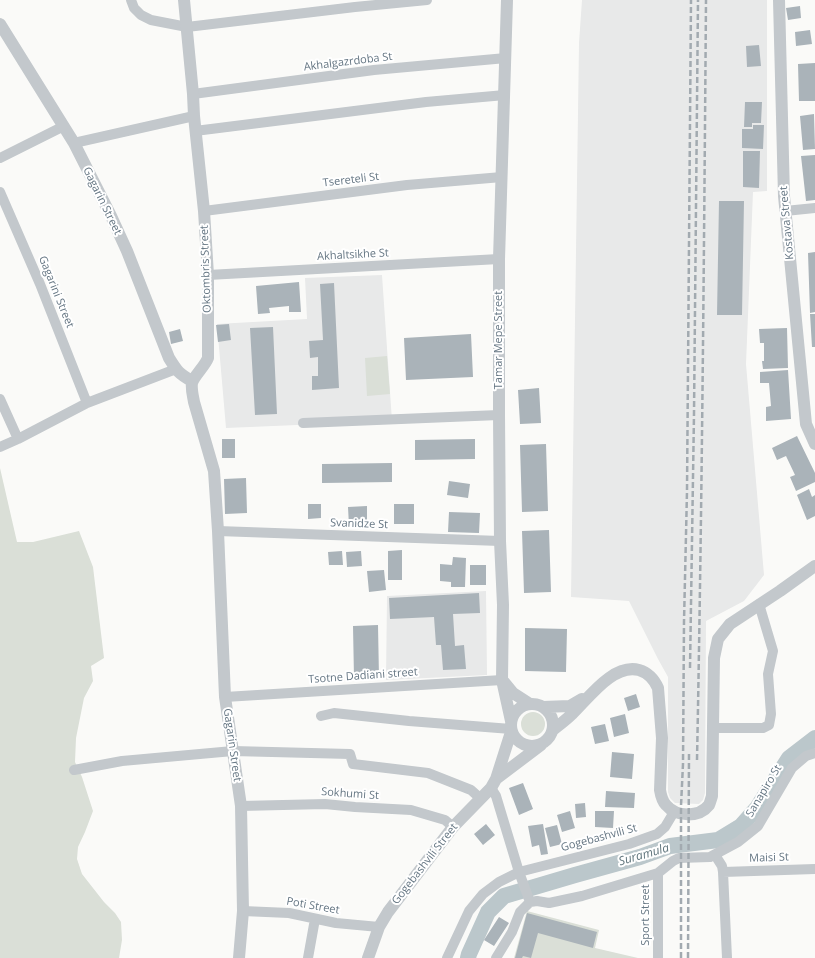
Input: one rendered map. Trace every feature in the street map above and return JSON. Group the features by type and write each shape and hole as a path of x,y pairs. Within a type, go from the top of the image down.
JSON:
{"street":[{"path":"131,0 134,8 141,15 151,20 187,28 355,7 427,0"},
{"name":"Oktombris Street","path":"184,0 195,131 204,211 208,275 208,358 192,381"},
{"name":"Tamar Mepe Street","path":"507,0 499,259 499,415 500,541 503,605 502,680 511,727"},
{"name":"Kostava Street","path":"779,0 785,211 806,424 815,444"},
{"name":"Gagarin Street","path":"1,26 74,143 127,251 170,358 176,369 192,381"},
{"name":"Akhalgazrdoba St","path":"193,94 374,70 506,58"},
{"path":"195,131 426,102 505,96"},
{"path":"74,143 194,116"},
{"path":"0,158 64,126"},
{"name":"Tsereteli St","path":"204,211 407,185 502,177"},
{"name":"Gagarini Street","path":"0,192 40,284 87,403"},
{"path":"785,211 815,208"},
{"name":"Akhaltsikhe St","path":"208,275 499,259"},
{"path":"0,447 87,403 176,369"},
{"path":"192,381 194,402 214,471 218,531"},
{"path":"0,399 18,439"},
{"path":"303,423 499,415"},
{"name":"Gagarin Street","path":"218,531 225,697 241,806 243,911 239,958"},
{"name":"Svanidze St","path":"218,531 500,541"},
{"path":"553,730 552,717 548,711 537,704 524,705 513,714 511,727 515,738 526,746 534,747 541,745 550,736 553,730 572,715 591,693 605,681 626,670 634,669 643,671 650,675 658,688 662,738 660,790 662,798 666,806 674,812 692,814 701,811 709,805 712,796 714,658 718,639 730,624 815,566"},
{"path":"713,728 763,728 769,725 771,714 768,674 773,651 759,604"},
{"path":"502,680 513,693 530,704"},
{"name":"Tsotne Dadiani street","path":"225,697 502,680"},
{"path":"543,707 570,706 591,693"},
{"path":"321,716 334,713 409,721 511,727"},
{"name":"Gogebashvili Street","path":"493,784 511,727"},
{"name":"Gogebashvili Street","path":"368,958 379,927 388,912 453,827 481,799 493,784 541,745"},
{"path":"74,770 122,761 233,751 350,754 353,764 428,773 471,790 481,799"},
{"name":"Sanapiro St","path":"715,855 738,842 758,826 792,768 806,756 815,753"},
{"path":"493,784 529,900"},
{"name":"Sokhumi St","path":"241,806 326,804 411,810 445,820 453,827"},
{"name":"Gogebashvili St","path":"446,958 469,911 483,894 499,882 520,873 629,844 657,834 664,827 674,812"},
{"path":"529,900 549,903 582,896 658,873 679,858 710,857 715,855 722,866 723,872 727,958"},
{"name":"Maisi St","path":"723,872 815,868"},
{"name":"Sport Street","path":"658,873 658,958"},
{"path":"496,958 512,932 520,912 529,900"},
{"name":"Poti Street","path":"243,911 289,913 336,923 379,927"},
{"path":"308,958 315,918"}],"shaded area":[{"path":"582,0 767,0 767,191 753,192 746,364 764,575 744,601 706,621 705,793 703,800 699,804 675,803 670,798 668,792 668,677 629,601 571,597 579,43"},
{"path":"382,275 392,421 226,428 217,324 307,319 305,278"},
{"path":"387,356 390,394 367,396 365,358"},
{"path":"0,468 17,542 33,542 79,531 93,567 104,658 91,666 93,681 84,698 76,738 75,762 82,777 93,811 78,847 77,859 82,874 121,922 122,940 119,958 0,958"},
{"path":"486,591 487,675 386,680 387,596"},
{"path":"533,712 541,716 545,724 541,732 533,736 525,732 521,724 525,716"},
{"path":"527,911 599,930 595,948 638,958 514,958"}],"building":[{"path":"800,6 801,18 788,20 786,8"},
{"path":"810,30 812,44 796,46 795,32"},
{"path":"759,45 761,66 747,67 746,46"},
{"path":"815,63 815,101 799,101 798,64"},
{"path":"745,102 762,102 761,123 752,123 752,127 744,127"},
{"path":"814,114 815,149 803,150 800,116"},
{"path":"753,125 764,125 763,149 742,148 742,129 753,129"},
{"path":"743,151 760,151 759,188 743,187"},
{"path":"815,155 815,200 806,201 801,156"},
{"path":"719,201 744,201 742,315 717,315"},
{"path":"815,252 815,312 810,313 808,253"},
{"path":"299,282 301,312 289,312 289,306 269,308 270,313 258,314 256,286"},
{"path":"334,283 339,388 312,390 312,376 318,376 318,357 310,358 309,341 323,340 320,284"},
{"path":"810,314 815,314 815,347 812,347"},
{"path":"229,324 231,340 218,342 216,325"},
{"path":"273,327 277,414 255,415 250,328"},
{"path":"787,328 788,368 763,369 762,361 764,361 764,343 760,343 759,329"},
{"path":"180,329 183,341 171,344 169,332"},
{"path":"471,334 473,377 406,380 404,338"},
{"path":"788,370 791,419 766,421 766,407 771,406 769,383 760,383 760,372"},
{"path":"539,388 541,423 520,424 518,390"},
{"path":"797,436 815,473 815,482 796,491 790,477 795,475 786,456 777,460 772,448"},
{"path":"222,439 235,439 235,458 222,458"},
{"path":"475,439 475,459 415,460 415,440"},
{"path":"546,444 548,511 522,512 520,445"},
{"path":"392,463 392,482 322,483 322,464"},
{"path":"246,478 247,513 225,514 224,479"},
{"path":"449,481 470,484 468,498 447,495"},
{"path":"809,489 812,497 815,495 815,516 807,520 797,495"},
{"path":"308,504 321,504 321,518 308,519"},
{"path":"394,504 414,504 414,524 394,524"},
{"path":"367,506 367,526 349,526 348,507"},
{"path":"449,512 480,513 479,533 448,532"},
{"path":"549,530 551,592 524,593 522,531"},
{"path":"402,550 402,580 388,580 388,551"},
{"path":"342,551 343,565 329,565 328,552"},
{"path":"361,551 362,566 347,567 346,552"},
{"path":"453,557 466,558 465,587 451,587 451,582 440,581 440,564 452,565"},
{"path":"470,565 486,565 486,585 470,585"},
{"path":"384,570 386,590 369,592 367,571"},
{"path":"479,593 480,613 453,614 455,646 464,645 466,669 443,670 441,645 436,645 434,617 390,619 389,598"},
{"path":"378,625 379,678 354,678 353,626"},
{"path":"525,628 567,629 566,672 525,671"},
{"path":"636,694 640,707 628,711 624,698"},
{"path":"625,714 629,733 614,737 610,718"},
{"path":"605,724 609,741 595,744 591,727"},
{"path":"612,752 634,754 632,779 610,777"},
{"path":"523,783 533,809 519,815 509,788"},
{"path":"606,791 635,793 634,808 605,807"},
{"path":"585,803 586,817 576,818 575,804"},
{"path":"570,811 575,828 562,832 557,815"},
{"path":"595,811 614,811 613,828 595,827"},
{"path":"486,824 495,835 483,845 474,834"},
{"path":"543,824 548,854 541,855 539,845 532,847 528,826"},
{"path":"557,825 562,844 550,847 545,828"},
{"path":"527,913 597,932 593,948 538,933 531,958 523,956 522,958 515,958"},
{"path":"499,917 509,923 494,946 484,940"}],"waterway":[{"name":"Suramula","path":"468,958 488,912 504,896 640,857 670,846 718,840 741,826 757,808 789,758 815,738"}],"railway":[{"path":"681,958 681,806 687,491 691,0"},
{"path":"690,668 698,0"},
{"path":"697,760 702,475 706,0"},
{"path":"688,958 689,754"}]}
